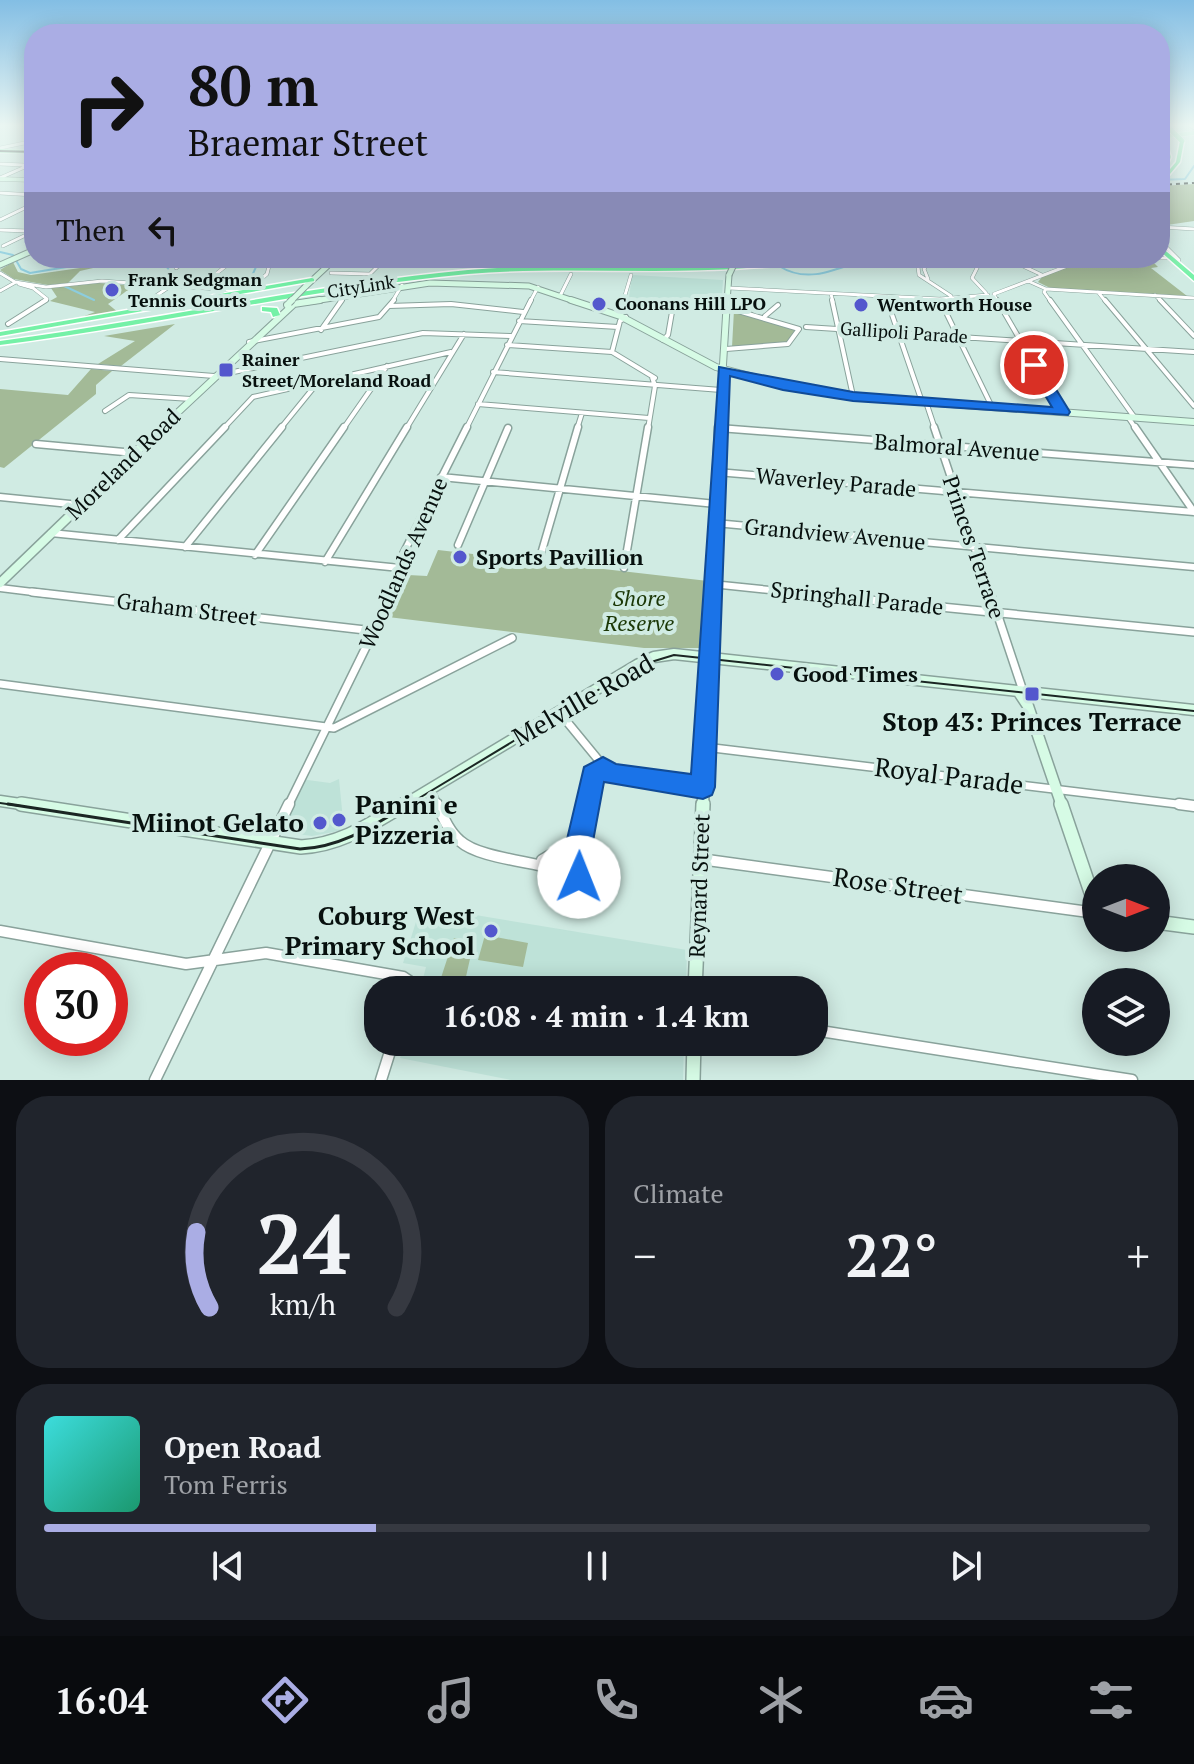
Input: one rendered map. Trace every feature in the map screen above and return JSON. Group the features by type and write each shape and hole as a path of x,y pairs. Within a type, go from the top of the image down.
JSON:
{"highway":[{"path":"1170,257 1192,275"},
{"name":"CityLink","path":"0,340 471,271 718,268"},
{"path":"0,340 286,285 309,291"},
{"path":"0,340 292,304"},
{"path":"265,309 274,310 276,315"}],"street":[{"path":"2,178 24,179"},
{"path":"0,195 24,195"},
{"path":"0,220 24,208"},
{"path":"1170,228 1194,229"},
{"path":"0,230 24,232"},
{"path":"3,246 24,235"},
{"path":"1170,251 1179,260 1170,260"},
{"path":"3,264 24,256"},
{"path":"212,277 223,268"},
{"path":"0,291 15,282 46,287 102,281 238,289 265,275 267,268"},
{"name":"Moreland Road","path":"248,344 276,315 309,291 329,268"},
{"path":"331,273 370,274 376,268"},
{"name":"Reynard Street","path":"696,976 719,428 729,275 732,268"},
{"path":"918,268 919,275 957,298"},
{"path":"924,268 926,277 957,298"},
{"path":"976,268 971,277 989,294 1062,412"},
{"path":"1027,268 1042,275"},
{"path":"729,288 957,298 989,294 1061,268"},
{"path":"0,273 33,288 47,299"},
{"path":"561,295 571,274"},
{"path":"612,352 631,275"},
{"path":"292,304 309,291 345,295 455,281 538,287 621,316 724,370 783,385 853,396 1194,422"},
{"path":"1028,281 1046,289 1194,298"},
{"path":"142,305 170,286"},
{"path":"248,344 377,318 402,286"},
{"path":"8,324 47,299 51,293 46,287"},
{"name":"Woodlands Avenue","path":"155,1080 398,581 400,560 538,287"},
{"path":"1046,289 1044,292 1194,512"},
{"path":"1098,292 1194,406"},
{"path":"831,294 853,396"},
{"path":"321,330 345,295"},
{"path":"1155,295 1194,336"},
{"name":"Princes Terrace","path":"886,297 940,445 1082,866"},
{"path":"940,299 992,407"},
{"name":"Moreland Road","path":"0,585 292,304"},
{"path":"389,306 447,304 523,312"},
{"path":"765,316 778,305"},
{"path":"726,349 790,344 798,327 728,308"},
{"path":"664,339 672,312"},
{"path":"519,321 618,327"},
{"name":"Gallipoli Parade","path":"806,327 1194,352"},
{"path":"325,562 464,334"},
{"path":"0,359 214,376 410,335 511,336"},
{"path":"507,345 612,352 668,386"},
{"path":"118,540 253,397 451,352"},
{"path":"699,358 715,362 725,359"},
{"path":"255,555 387,366"},
{"path":"493,372 721,390"},
{"path":"624,568 655,385 652,377"},
{"path":"185,547 319,381"},
{"path":"105,411 129,395 191,399"},
{"path":"477,404 649,418"},
{"path":"541,554 582,413"},
{"path":"458,545 508,428"},
{"name":"Balmoral Avenue","path":"719,428 1194,465"},
{"path":"36,444 135,453"},
{"name":"Waverley Parade","path":"717,472 1194,512"},
{"path":"441,477 716,504"},
{"path":"1,498 81,505"},
{"name":"Grandview Avenue","path":"715,523 1194,567"},
{"path":"51,533 400,568"},
{"name":"Springhall Parade","path":"712,584 1194,632"},
{"name":"Graham Street","path":"0,585 374,631"},
{"path":"0,684 327,728 350,723 512,638"},
{"name":"Melville Road","path":"0,801 301,847 335,843 654,657 674,654 1194,710"},
{"path":"559,712 603,768 612,774 703,787"},
{"name":"Royal Parade","path":"705,747 1194,806"},
{"path":"589,895 579,877 579,838 590,778 603,768"},
{"path":"430,790 457,838 470,849 542,860 579,877"},
{"path":"542,860 579,838"},
{"name":"Rose Street","path":"700,859 1082,911"},
{"path":"1170,924 1194,927"},
{"path":"0,931 186,964 213,962 237,954 266,953 397,976"},
{"path":"828,1032 1132,1080"},
{"path":"381,1080 389,1056"},
{"path":"693,1080 694,1056"}],"shaded area":[{"path":"632,275 723,280 721,313 628,305"},
{"path":"300,779 330,783 339,779 344,830 312,836 275,831"},
{"name":"Coburg West Primary School","path":"421,906 687,950 686,976 424,976 426,967 403,963"},
{"path":"684,1056 683,1080 511,1080 400,1058"}],"green space":[{"path":"1194,184 1194,221 1170,225 1170,185"},
{"path":"13,262 18,272 31,275 93,268 80,271 68,283 48,285 14,279 0,270"},
{"path":"1066,268 1151,268 1187,296 1050,288 1038,282 1042,277"},
{"path":"99,283 134,286 108,304 119,313 82,317 95,312 50,301 57,297 51,288"},
{"path":"734,310 797,329 789,343 732,347"},
{"path":"175,324 121,366 98,364 135,341 104,336"},
{"path":"91,369 112,371 96,385 96,394 4,468 0,467 0,389 68,395"},
{"name":"Shore Reserve","path":"438,550 708,581 704,648 644,648 388,617 408,575 427,576"},
{"path":"485,935 528,943 523,967 478,960"},
{"path":"454,938 474,941 466,976 442,976"}],"waterway":[{"path":"1170,180 1187,176"},
{"path":"0,252 13,255 21,269 30,273 61,268"},
{"path":"168,268 175,278 224,283 251,278 256,268"},
{"path":"783,268 801,274 824,273 840,268"},
{"path":"62,285 94,300"}],"tram line":[{"path":"406,806 638,666 674,655 1194,711"},
{"path":"0,803 21,806"},
{"path":"8,804 21,806"},
{"path":"21,806 300,849 344,839 409,804"}],"railway":[{"path":"1170,184 1194,183"}],"place":[{"name":"Frank Sedgman Tennis Courts","path":"112,290"},
{"name":"Coonans Hill LPO","path":"599,304"},
{"name":"Wentworth House","path":"861,305"},
{"name":"Rainer Street/Moreland Road","path":"226,370"},
{"name":"Sports Pavillion","path":"460,557"},
{"name":"Good Times","path":"777,674"},
{"name":"Stop 43: Princes Terrace","path":"1032,694"},
{"name":"Panini e Pizzeria","path":"339,820"},
{"name":"Miinot Gelato","path":"320,823"},
{"name":"Coburg West Primary School","path":"491,931"}],"route":[{"path":"579,877 577,852 593,775 603,768 612,774 703,787 724,370 783,385 853,396 1062,412 1034,365"}]}
